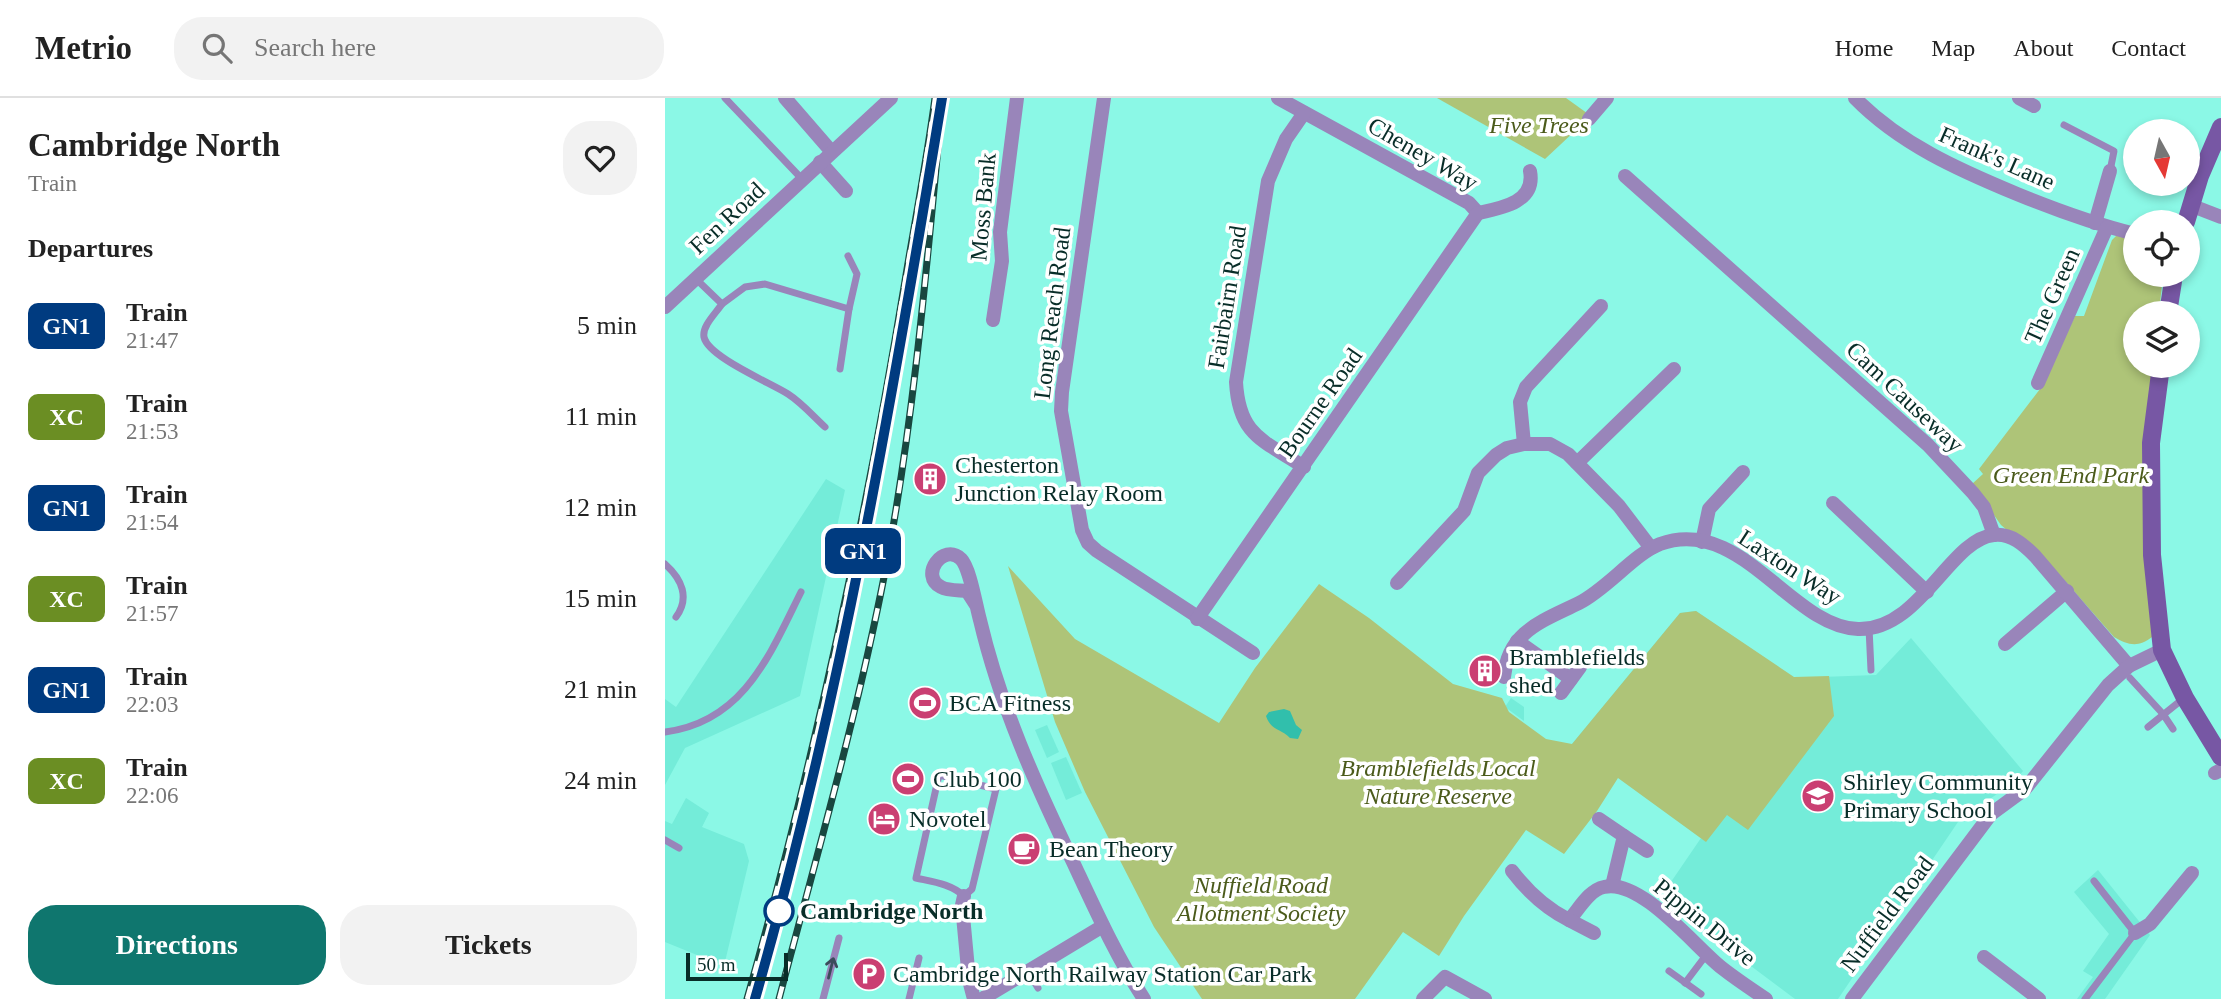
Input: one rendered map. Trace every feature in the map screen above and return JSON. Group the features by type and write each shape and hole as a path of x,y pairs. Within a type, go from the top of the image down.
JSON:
{"street":[{"path":"785,98 831,151"},
{"name":"Fen Road","path":"665,307 891,98"},
{"name":"Moss Bank","path":"993,320 1002,261 1000,232 1017,98"},
{"name":"Long Reach Road","path":"1104,98 1061,411 1082,530 1088,543 1097,551 1197,619 1253,653"},
{"name":"Cheney Way","path":"1278,98 1469,203 1478,213 1509,206 1523,197 1530,188 1530,171"},
{"path":"1589,119 1607,98"},
{"name":"Frank's Lane","path":"1855,98 1922,150 1965,172 2101,225 2123,231"},
{"path":"2019,98 2034,106"},
{"name":"Fairbairn Road","path":"1304,113 1286,139 1268,181 1236,382 1237,402 1243,420 1253,433 1304,467"},
{"path":"2190,210 2221,127"},
{"path":"820,162 846,191"},
{"name":"The Green","path":"2038,383 2101,225 2110,171"},
{"name":"Cam Causeway","path":"1625,176 1927,445 1979,500 1994,535"},
{"name":"Bourne Road","path":"1197,619 1478,213"},
{"path":"2200,215 2221,218"},
{"path":"1524,444 1520,402 1526,387 1601,306"},
{"path":"1577,463 1674,369"},
{"path":"2159,378 2151,443 2152,555 2162,650 2219,767"},
{"path":"1397,583 1464,511 1478,473 1507,448 1524,444 1550,444 1568,454 1619,506 1651,548"},
{"path":"1702,542 1709,509 1743,472"},
{"path":"1833,503 1927,592"},
{"path":"1869,628 1889,621 1915,604 1975,541 1994,535 2012,538 2023,545 2067,591 2129,672"},
{"name":"Laxton Way","path":"1517,640 1529,628 1590,598 1651,548 1677,540 1702,542 1739,557 1761,570 1815,614 1831,623 1846,628 1869,628"},
{"path":"976,606 967,592 941,587 934,581 932,572 935,562 942,556 951,555 960,559 965,567 976,606 1005,710 1103,926 1144,999"},
{"path":"951,589 960,585 965,577 965,567"},
{"path":"2005,644 2067,591"},
{"path":"1504,677 1509,652 1517,640 1576,673 1561,693"},
{"name":"Nuffield Road","path":"1853,999 1991,814 2025,789 2108,684 2162,650"},
{"name":"Pippin Drive","path":"1599,818 1647,851"},
{"path":"1569,920 1593,892 1612,886 1624,836"},
{"path":"1512,871 1552,912 1594,933"},
{"path":"2135,933 2150,924 2192,873"},
{"name":"Pippin Drive","path":"1612,886 1632,892 1651,904 1720,967 1766,999"},
{"path":"964,896 962,905 969,979 974,999"},
{"path":"982,999 1103,926"},
{"path":"1984,957 2039,999"},
{"path":"1423,999 1445,977 1444,961"},
{"path":"1445,977 1485,999"}],"lane":[{"path":"725,98 802,179"},
{"path":"2064,125 2114,150 2110,171"},
{"path":"840,369 857,274 848,256"},
{"path":"696,279 722,304"},
{"path":"825,427 790,395 743,370 708,346 703,335 704,329 722,304 745,287 765,284 849,309"},
{"path":"665,564 681,582 684,597 677,617"},
{"path":"665,732 699,723 738,699 766,662 801,592"},
{"path":"1869,628 1871,670"},
{"path":"2129,672 2173,729"},
{"path":"2148,727 2185,698"},
{"path":"939,775 996,789 972,889 964,896 943,884 916,878 939,775"},
{"path":"665,840 679,848"},
{"path":"2085,999 2135,933 2094,881"},
{"path":"823,999 839,938"},
{"path":"1685,983 1707,954"},
{"path":"909,999 919,958"},
{"path":"1028,970 1038,988"},
{"path":"1669,971 1701,994"}],"shaded area":[{"path":"826,479 845,490 800,696 685,748 665,785 665,699 676,707"},
{"name":"Shirley Community Primary School","path":"1696,611 1794,678 1876,675 1911,638 2023,771 2015,781 1958,822 1838,999 1795,999 1660,898 1701,838 1572,744 1680,613"},
{"path":"1511,698 1524,707 1524,721 1505,707"},
{"path":"1284,709 1290,711 1296,725 1302,730 1298,739 1290,738 1268,721 1266,716 1269,712"},
{"path":"1047,725 1059,752 1047,758 1035,730"},
{"path":"1066,757 1082,793 1066,800 1051,763"},
{"path":"686,798 709,813 702,827 744,844 749,861 724,966 665,942 665,821 672,824"},
{"path":"2098,870 2150,935 2105,999 2077,999 2093,977 2083,971 2109,934 2074,892"}],"green space":[{"name":"Five Trees","path":"1437,98 1566,98 1591,116 1545,159"},
{"name":"Green End Park","path":"2118,234 2123,235 2123,287 2162,287 2160,301 2123,301 2123,378 2154,378 2147,555 2152,637 2138,644 2114,637 2059,574 2001,525 1972,484 1983,474 1979,469 2040,389 2075,316 2084,316 2112,240"},
{"path":"1008,566 1075,639 1219,723 1255,668 1319,584 1369,618 1453,684 1502,698 1509,712 1546,739 1572,744 1680,613 1696,611 1794,677 1829,676 1834,716 1748,830 1727,815 1706,842 1618,778 1564,854 1526,830 1464,916 1439,956 1403,932 1355,999 1202,999 1154,927 1085,792 1055,722"}],"railway":[{"path":"747,999 816,732 855,552 889,372 935,98"},
{"path":"779,999 849,733 885,572 911,406 940,126"}],"train":[{"name":"GN1","path":"755,999 800,828 856,585 890,412 942,98"}],"place":[{"name":"Chesterton Junction Relay Room","path":"930,479"},
{"name":"Bramblefields shed","path":"1485,671"},
{"name":"BCA Fitness","path":"925,703"},
{"name":"Club 100","path":"908,779"},
{"name":"Shirley Community Primary School","path":"1818,796"},
{"name":"Novotel","path":"884,819"},
{"name":"Bean Theory","path":"1024,849"},
{"name":"Cambridge North","path":"779,911"},
{"name":"Cambridge North Railway Station Car Park","path":"869,974"}],"park label":[{"name":"Bramblefields Local Nature Reserve","path":"1438,782"},
{"name":"Nuffield Road Allotment Society","path":"1261,899"}]}
